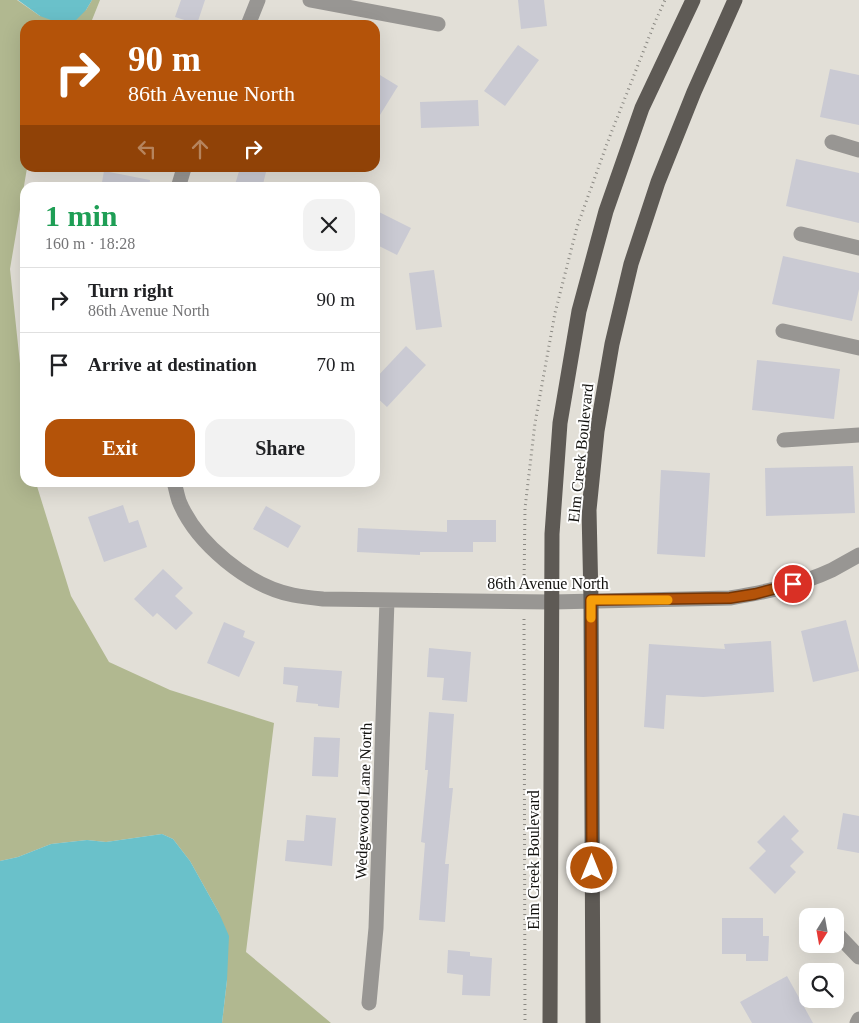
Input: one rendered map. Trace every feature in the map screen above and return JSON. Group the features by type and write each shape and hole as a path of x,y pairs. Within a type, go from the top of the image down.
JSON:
{"main road":[{"name":"Elm Creek Boulevard","path":"550,1023 552,534 560,423 580,311 606,211 642,108 693,0"},
{"name":"Elm Creek Boulevard","path":"593,1023 589,510 597,432 612,344 631,264 658,182 694,92 735,0"}],"street":[{"path":"250,20 258,0"},
{"path":"310,0 438,24"},
{"path":"832,142 859,150"},
{"path":"801,234 859,248"},
{"path":"783,331 859,348"},
{"path":"784,440 859,435"},
{"name":"86th Avenue North","path":"175,487 179,501 193,527 212,549 236,569 262,585 292,595 323,599 552,602 730,598 755,594 806,580 831,570 859,555"},
{"name":"Wedgewood Lane North","path":"369,1003 376,928 388,600"},
{"path":"844,941 859,957"},
{"path":"856,1023 859,1018"}],"green space":[{"path":"0,0 17,0 40,16 86,10 92,0 100,0 92,20 20,20 20,172 26,172 25,182 20,182 20,210 10,269 20,364 20,487 37,487 71,596 109,662 170,690 274,723 246,952 331,1023 222,1023 227,980 219,913 190,861 173,839 162,834 106,842 87,840 51,844 18,857 0,861"}],"water":[{"path":"18,0 92,0 86,10 76,20 51,20 40,16"},
{"path":"162,834 173,839 190,861 219,913 229,936 227,980 222,1023 0,1023 0,861 18,857 51,844 87,840 106,842"}],"building":[{"path":"181,0 205,0 198,20 184,20 175,17"},
{"path":"518,0 544,0 547,26 521,29"},
{"path":"518,45 539,60 505,106 484,91"},
{"path":"830,69 859,75 859,125 820,117"},
{"path":"380,75 398,86 380,115"},
{"path":"478,100 479,126 421,128 420,102"},
{"path":"796,159 859,173 859,223 786,206"},
{"path":"104,172 150,180 150,182 102,182"},
{"path":"239,172 266,172 264,182 236,182"},
{"path":"380,212 411,228 397,255 380,246"},
{"path":"783,256 859,273 859,289 852,321 772,304"},
{"path":"434,270 442,327 416,330 409,273"},
{"path":"406,346 426,365 387,407 380,401 380,374"},
{"path":"757,360 840,369 834,419 752,410"},
{"path":"853,466 855,513 766,516 765,468"},
{"path":"661,470 710,473 705,557 657,554"},
{"path":"123,505 129,523 138,520 147,547 104,562 88,517"},
{"path":"266,506 301,526 288,548 253,529"},
{"path":"447,520 496,520 496,542 473,542 473,552 420,552 420,555 357,552 358,528 447,532"},
{"path":"163,569 183,588 175,596 193,613 176,630 157,613 153,617 134,599"},
{"path":"846,620 859,671 813,682 801,631"},
{"path":"224,622 245,631 243,637 255,642 239,677 207,663"},
{"path":"771,641 774,692 703,697 666,695 664,729 644,727 649,644 725,649 724,644"},
{"path":"429,648 471,652 467,702 442,700 444,678 427,677"},
{"path":"284,667 342,671 339,708 296,702 298,686 283,684"},
{"path":"429,712 454,714 449,788 453,788 445,864 449,864 445,922 419,920 425,843 421,842 428,770 425,770"},
{"path":"314,737 340,738 338,777 312,776"},
{"path":"843,813 859,816 859,853 837,849"},
{"path":"306,815 336,818 332,866 285,861 287,840 304,841"},
{"path":"784,815 799,831 791,839 804,852 790,866 796,872 775,894 749,868 766,851 757,842"},
{"path":"722,918 763,918 763,936 769,936 768,961 746,961 746,954 722,954"},
{"path":"448,950 470,952 470,956 492,958 490,996 462,995 463,975 447,973"},
{"path":"787,976 799,998 799,1008 805,1008 813,1023 752,1023 740,1002"}],"slow traffic":[{"path":"591,618 591,600 668,600"}],"route":[{"path":"592,868 591,600 730,598 755,594 793,584"}]}
